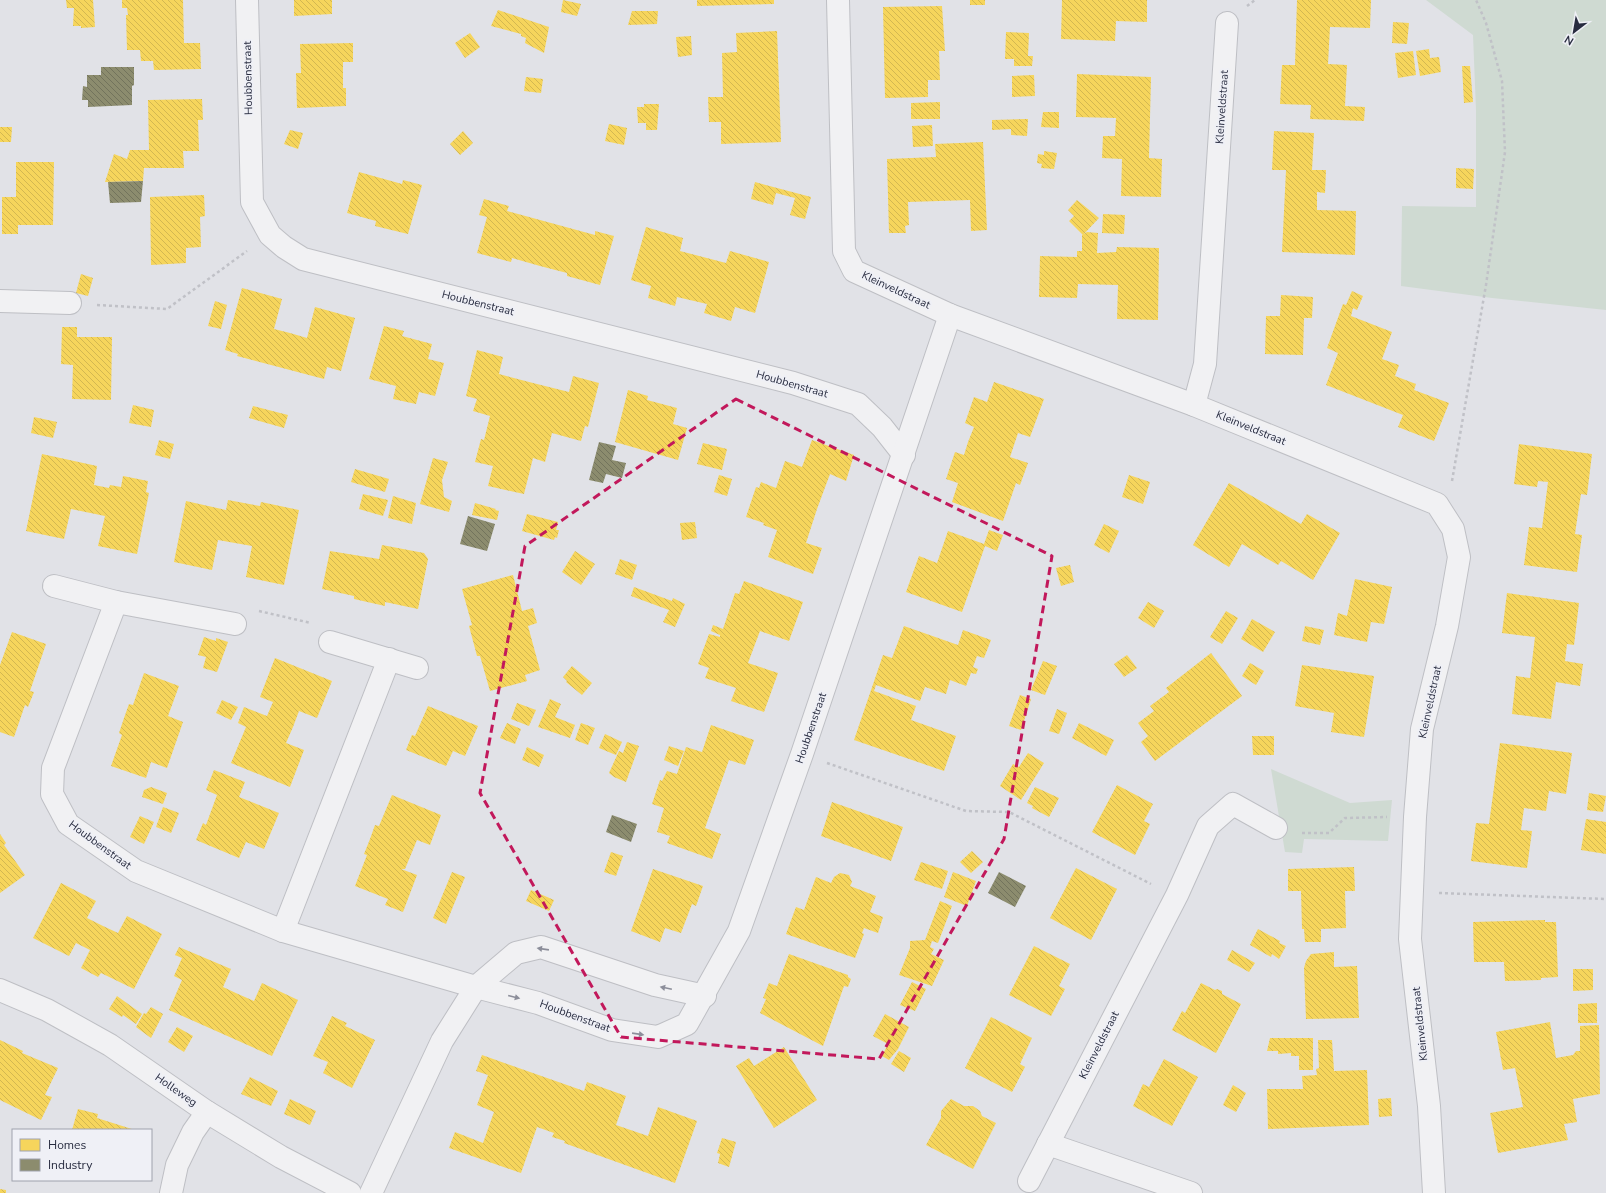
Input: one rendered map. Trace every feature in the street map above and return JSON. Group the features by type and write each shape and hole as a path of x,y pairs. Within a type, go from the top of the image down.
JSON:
{"street":[{"name":"Houbbenstraat","path":"247,0 252,202 270,235 284,247 303,259 793,383 858,404 882,427 904,455"},
{"name":"Kleinveldstraat","path":"838,0 844,251 854,271 950,315 1194,405 1437,504 1453,529 1459,557 1447,626 1422,729 1415,817 1410,939 1429,1106 1434,1193"},
{"name":"Kleinveldstraat","path":"1194,405 1205,364 1227,23"},
{"path":"0,301 70,303"},
{"name":"Houbbenstraat","path":"116,602 53,768 52,794 68,824 136,871 283,931 476,987 538,1003 612,1030 658,1037 687,1024 705,996 740,931 904,455 950,315"},
{"path":"54,586 116,602 235,624"},
{"path":"330,642 417,668"},
{"path":"283,931 389,659"},
{"name":"Kleinveldstraat","path":"1029,1181 1177,895 1208,826 1233,804 1276,828"},
{"path":"371,1193 442,1041 476,987 516,953 541,947 655,985 705,996"},
{"name":"Holleweg","path":"0,990 47,1010 110,1045 207,1112 281,1157 350,1193"},
{"path":"172,1193 177,1165 192,1132 207,1112"},
{"path":"1048,1144 1191,1193"}],"path":[{"path":"1437,504 1453,479 1486,285 1505,152 1502,81 1486,23 1476,0"},
{"path":"70,303 167,309 270,235"},
{"path":"235,624 247,609 330,627 330,642"},
{"path":"802,754 966,811 1009,812 1177,895"},
{"path":"1276,828 1297,833 1329,833 1345,818 1415,817"},
{"path":"1412,892 1606,899"}],"highlighted area":[{"path":"736,399 1052,556 1004,839 879,1059 621,1037 480,793 525,546"}],"shaded area":[{"path":"1426,0 1606,0 1606,310 1492,298 1401,286 1402,206 1476,207 1476,110 1473,35"},
{"path":"1271,769 1350,803 1392,800 1388,841 1304,839 1302,853 1285,852"}],"building: Homes":[{"path":"66,0 93,0 95,27 81,28 81,26 73,26 74,8 67,8"},
{"path":"122,0 183,0 184,43 200,43 201,69 154,70 153,61 141,61 140,50 127,50 126,15 128,15 127,8 122,8"},
{"path":"294,0 332,0 332,14 294,16"},
{"path":"563,0 581,4 577,16 561,12"},
{"path":"697,0 774,0 774,4 697,6"},
{"path":"970,0 985,0 985,5 970,5"},
{"path":"1062,0 1147,0 1147,22 1116,21 1115,41 1061,39"},
{"path":"1297,0 1371,0 1370,28 1330,27 1328,64 1347,65 1345,106 1365,107 1364,121 1310,119 1311,105 1280,104 1282,65 1295,65"},
{"path":"942,6 945,51 939,51 940,80 928,80 928,97 885,98 883,7"},
{"path":"498,10 549,27 544,53 525,43 526,38 521,36 521,34 491,26"},
{"path":"632,11 658,11 657,24 628,25"},
{"path":"1393,22 1409,23 1407,44 1392,43"},
{"path":"777,31 781,142 721,144 721,122 709,122 708,97 723,97 722,53 737,52 736,33"},
{"path":"1006,32 1029,33 1028,56 1033,56 1032,66 1014,66 1014,59 1005,59"},
{"path":"470,33 480,47 465,58 455,43"},
{"path":"691,36 692,55 678,57 676,37"},
{"path":"353,43 353,62 343,62 343,88 346,88 346,106 297,108 296,73 301,73 300,44"},
{"path":"1429,49 1430,58 1439,57 1441,72 1420,76 1416,51"},
{"path":"1413,51 1416,75 1398,78 1395,53"},
{"path":"1462,66 1470,66 1473,102 1464,103"},
{"path":"1077,74 1151,77 1149,158 1162,159 1161,197 1121,196 1122,159 1102,158 1103,136 1115,136 1116,118 1076,117"},
{"path":"1034,75 1035,96 1012,97 1012,76"},
{"path":"526,77 543,79 541,93 524,91"},
{"path":"202,99 203,120 198,120 199,151 183,151 184,168 144,168 143,181 105,182 114,154 127,159 130,150 149,150 148,100"},
{"path":"940,102 940,119 911,119 911,103"},
{"path":"644,104 659,104 657,130 646,130 646,123 638,123 637,107 644,107"},
{"path":"1043,112 1059,112 1059,128 1041,127"},
{"path":"1028,119 1027,136 1011,135 1011,129 992,130 992,120"},
{"path":"609,124 627,128 624,145 605,141"},
{"path":"932,125 933,146 913,147 912,126"},
{"path":"0,127 12,127 11,142 0,142"},
{"path":"290,130 303,133 298,149 284,144"},
{"path":"463,131 473,143 460,155 450,144"},
{"path":"1274,131 1314,133 1312,170 1326,170 1325,193 1317,192 1317,210 1356,211 1355,255 1282,252 1286,170 1272,170"},
{"path":"983,142 987,230 971,231 970,200 908,202 909,225 905,226 906,233 889,233 887,159 936,157 935,144"},
{"path":"1044,151 1057,153 1054,169 1041,168 1042,164 1037,163 1038,154 1044,155"},
{"path":"16,162 54,162 53,225 18,225 18,234 2,234 2,197 16,197"},
{"path":"1456,168 1474,169 1473,189 1456,188"},
{"path":"359,172 402,184 403,180 422,185 408,234 375,226 376,221 347,213"},
{"path":"755,182 811,197 805,219 790,215 795,198 776,193 773,205 751,199"},
{"path":"204,195 205,216 200,217 201,247 186,248 186,263 151,265 150,197"},
{"path":"484,199 509,206 507,211 595,235 595,231 614,236 600,285 567,276 567,273 512,258 511,262 477,253 487,217 479,215"},
{"path":"1077,200 1099,218 1083,235 1069,221 1074,216 1068,210"},
{"path":"1103,214 1125,215 1124,234 1102,233"},
{"path":"646,227 683,238 680,251 726,263 730,251 769,262 755,313 735,307 731,321 704,313 707,304 677,297 675,306 648,298 651,286 631,280"},
{"path":"1087,232 1098,233 1097,253 1116,252 1117,247 1159,248 1158,320 1117,319 1118,285 1078,284 1077,298 1039,297 1040,256 1077,257 1077,251 1082,251 1082,235"},
{"path":"81,274 93,278 88,296 76,293"},
{"path":"242,288 282,299 274,329 307,338 315,307 355,318 341,371 327,367 324,379 237,356 238,354 225,350"},
{"path":"1352,291 1363,296 1357,310 1353,308 1351,316 1392,332 1382,359 1399,365 1395,376 1416,384 1414,390 1449,403 1434,441 1398,427 1403,415 1326,385 1338,353 1327,348 1343,304 1346,305"},
{"path":"1281,295 1313,297 1312,318 1304,318 1303,355 1265,354 1266,316 1280,316"},
{"path":"215,301 227,305 221,329 208,326"},
{"path":"384,326 404,331 402,336 432,344 428,359 444,363 435,396 419,392 416,404 393,399 396,386 369,379"},
{"path":"62,327 77,327 77,337 112,337 111,400 72,399 73,365 61,364"},
{"path":"477,350 503,357 499,374 569,392 573,376 599,383 588,427 585,426 581,441 552,433 545,462 533,458 524,494 488,486 493,466 475,462 481,439 484,440 490,416 473,411 477,399 466,396"},
{"path":"994,382 1044,399 1030,437 1018,433 1010,457 1028,463 1020,485 1016,483 1003,521 952,502 958,483 946,479 955,452 964,455 974,427 965,423 974,397 987,402"},
{"path":"628,390 648,396 647,400 677,408 673,424 687,428 678,460 615,442"},
{"path":"133,405 154,410 151,427 129,423"},
{"path":"253,406 288,415 284,428 249,418"},
{"path":"34,417 57,422 53,438 31,433"},
{"path":"159,440 174,444 170,459 155,455"},
{"path":"812,440 854,455 846,481 830,474 817,509 806,543 822,548 813,574 768,557 777,530 763,525 764,523 746,517 756,487 759,488 761,482 776,488 785,461 802,467"},
{"path":"703,443 727,449 722,470 697,464"},
{"path":"1519,444 1592,454 1587,495 1581,494 1575,534 1582,535 1577,572 1524,565 1529,527 1542,528 1548,482 1538,481 1537,487 1514,484"},
{"path":"42,454 97,466 94,485 109,488 110,485 121,487 123,476 148,481 146,492 149,493 137,554 98,546 105,516 71,509 64,539 26,531"},
{"path":"433,458 448,462 442,480 444,497 452,501 449,512 420,504"},
{"path":"355,469 389,479 385,492 351,482"},
{"path":"719,475 732,479 727,496 714,492"},
{"path":"1129,475 1150,482 1143,504 1122,497"},
{"path":"1229,483 1301,524 1307,514 1340,533 1313,580 1281,561 1278,565 1242,544 1229,567 1193,545"},
{"path":"363,494 388,500 383,516 359,509"},
{"path":"393,496 416,503 412,524 388,518"},
{"path":"228,500 260,506 261,502 299,510 284,585 246,577 252,546 218,540 212,570 174,562 186,501 226,510"},
{"path":"475,503 499,511 497,520 472,515"},
{"path":"527,514 558,522 556,530 559,530 557,538 555,537 554,540 522,531"},
{"path":"695,522 697,538 682,540 680,523"},
{"path":"1104,524 1119,531 1109,553 1094,545"},
{"path":"989,530 1003,535 997,551 985,546 962,612 906,592 919,556 937,563 948,531 984,544"},
{"path":"382,545 424,553 428,559 418,609 385,602 385,606 354,599 354,596 322,589 330,551 379,559"},
{"path":"575,551 595,564 581,585 562,572"},
{"path":"620,559 637,565 632,580 615,574"},
{"path":"1070,565 1074,582 1061,586 1056,568"},
{"path":"513,575 522,611 533,608 537,623 528,626 540,670 525,675 527,681 490,691 480,656 477,656 469,626 472,625 462,589"},
{"path":"1355,579 1392,587 1384,624 1371,622 1367,642 1334,635 1338,613 1347,616"},
{"path":"744,581 803,602 789,641 760,631 748,663 778,673 764,712 731,701 736,688 705,678 709,668 698,664 709,634 720,637 720,635 711,631 713,625 723,629 735,593 739,594"},
{"path":"634,587 672,601 673,598 685,604 675,627 663,622 669,610 631,596"},
{"path":"1507,593 1579,603 1574,645 1567,644 1565,661 1583,664 1580,686 1556,682 1551,719 1512,714 1516,676 1530,678 1535,637 1502,633"},
{"path":"1148,602 1164,611 1154,628 1138,618"},
{"path":"1226,611 1238,618 1222,644 1210,637"},
{"path":"1252,619 1275,632 1263,652 1241,639"},
{"path":"904,626 958,645 963,630 991,640 984,658 977,656 973,667 978,669 976,674 971,673 966,686 950,680 946,694 925,687 920,701 876,685 874,691 916,706 911,720 956,736 944,771 854,740 883,655 892,658"},
{"path":"1305,626 1324,630 1320,645 1302,641"},
{"path":"12,632 46,644 30,691 34,692 28,707 25,705 14,737 0,732 0,665"},
{"path":"204,637 216,641 216,638 228,642 217,672 203,668 206,657 198,655"},
{"path":"1211,653 1242,696 1155,761 1141,742 1148,736 1138,723 1154,711 1150,706 1169,692 1166,688"},
{"path":"1127,655 1137,668 1124,677 1114,664"},
{"path":"275,658 332,681 317,718 299,711 286,743 304,750 290,787 231,763 246,727 238,723 244,707 267,716 273,702 260,697"},
{"path":"1043,661 1057,666 1045,695 1031,690"},
{"path":"1250,663 1264,671 1256,685 1242,676"},
{"path":"1302,665 1374,676 1364,737 1331,732 1334,713 1295,706"},
{"path":"572,666 592,683 582,695 566,682 567,681 563,677"},
{"path":"144,673 179,686 168,716 183,722 167,768 151,762 146,778 111,766 122,735 119,733 124,718 129,704 133,705"},
{"path":"1020,695 1031,699 1021,730 1009,726"},
{"path":"550,699 561,704 555,717 575,725 570,738 538,727"},
{"path":"222,700 238,707 231,720 216,713"},
{"path":"517,703 536,710 529,726 511,719"},
{"path":"428,706 478,726 465,756 453,751 446,766 406,750 412,735 415,736"},
{"path":"1057,709 1067,713 1059,734 1049,731"},
{"path":"507,723 521,729 515,744 500,738"},
{"path":"581,723 595,728 588,745 575,740"},
{"path":"1079,723 1114,740 1106,756 1072,738"},
{"path":"711,725 754,740 745,765 729,760 705,828 721,834 712,859 667,843 670,836 657,832 664,808 652,804 660,780 662,781 667,771 677,774 686,747 702,752"},
{"path":"605,734 622,742 616,755 599,748"},
{"path":"1252,736 1274,736 1274,755 1253,755"},
{"path":"627,742 639,746 626,782 609,773 619,751 623,753"},
{"path":"1500,743 1572,753 1566,794 1549,791 1546,811 1524,808 1521,830 1532,831 1527,868 1471,861 1476,823 1489,824"},
{"path":"669,746 684,751 678,766 664,760"},
{"path":"527,747 544,755 539,767 522,760"},
{"path":"1028,753 1044,763 1021,800 1000,786 1013,764 1019,767"},
{"path":"214,770 245,782 239,797 279,813 264,849 246,842 239,858 196,840 203,823 206,825 217,795 206,790"},
{"path":"1117,785 1153,804 1144,821 1150,824 1135,855 1092,832"},
{"path":"151,787 167,793 163,804 142,797 144,790"},
{"path":"1035,787 1059,798 1049,817 1032,808 1033,806 1027,803"},
{"path":"1589,793 1606,796 1603,812 1587,810"},
{"path":"392,795 441,815 430,845 417,840 405,869 401,869 417,875 403,912 385,905 388,899 355,886 367,855 364,854 375,825 379,826"},
{"path":"832,802 903,827 891,861 821,836"},
{"path":"163,807 179,813 171,833 156,827"},
{"path":"140,816 154,822 144,844 130,837"},
{"path":"1586,819 1606,822 1606,854 1581,850"},
{"path":"0,834 6,843 4,845 25,875 0,893"},
{"path":"972,851 983,862 971,873 960,862"},
{"path":"611,852 623,856 616,876 604,872"},
{"path":"921,862 948,871 942,889 914,880"},
{"path":"1354,867 1355,891 1345,891 1346,928 1321,929 1321,942 1305,942 1304,929 1302,929 1301,891 1288,891 1288,869"},
{"path":"1076,868 1117,889 1091,940 1050,918"},
{"path":"653,869 703,886 696,906 692,904 681,933 665,928 660,942 631,931"},
{"path":"452,872 465,877 446,924 433,918"},
{"path":"953,872 976,881 967,906 944,897"},
{"path":"840,873 849,875 852,882 850,886 876,896 870,912 883,917 878,933 864,928 862,933 864,934 855,958 786,934 796,907 804,910 816,877 831,883 834,877"},
{"path":"61,883 96,901 87,918 118,933 127,916 162,934 134,989 101,973 98,977 81,968 90,950 76,943 69,956 33,938"},
{"path":"531,890 554,900 549,911 526,901"},
{"path":"940,901 952,906 938,943 932,941 930,947 934,949 931,954 944,960 932,986 899,975 910,948 910,941 925,940"},
{"path":"1545,920 1545,922 1556,922 1558,977 1541,978 1541,980 1505,981 1504,962 1474,962 1473,922"},
{"path":"1258,929 1286,946 1279,959 1272,954 1271,957 1250,945"},
{"path":"1034,946 1070,964 1059,986 1065,989 1051,1016 1009,995"},
{"path":"179,947 231,969 223,987 238,994 254,1001 262,983 298,1000 272,1056 169,1010 182,980 174,976 182,958 175,955"},
{"path":"1232,950 1255,963 1249,972 1227,960"},
{"path":"1334,952 1334,967 1357,966 1359,1018 1306,1019 1304,968 1306,961 1311,954"},
{"path":"789,954 848,975 851,979 848,987 844,986 823,1046 760,1013 766,999 763,998 769,983 777,986"},
{"path":"1573,969 1593,969 1593,990 1573,991"},
{"path":"912,982 926,989 915,1011 900,1005"},
{"path":"1201,983 1215,990 1217,989 1222,991 1222,994 1241,1004 1216,1053 1172,1030 1182,1011 1185,1013"},
{"path":"117,996 142,1014 136,1024 123,1015 122,1017 109,1009"},
{"path":"1597,1003 1597,1023 1578,1023 1578,1004"},
{"path":"151,1007 163,1014 151,1038 136,1027 144,1013 146,1014"},
{"path":"885,1014 909,1027 898,1049 889,1060 882,1056 888,1044 873,1036"},
{"path":"332,1016 347,1023 345,1026 375,1040 352,1088 323,1073 328,1062 313,1056"},
{"path":"991,1017 1032,1038 1020,1064 1025,1067 1012,1092 965,1068"},
{"path":"1550,1022 1556,1058 1573,1055 1576,1051 1580,1051 1580,1026 1599,1025 1600,1094 1573,1099 1577,1122 1564,1124 1568,1140 1498,1153 1490,1113 1523,1107 1515,1068 1503,1070 1496,1032"},
{"path":"177,1027 193,1036 184,1052 168,1042"},
{"path":"1270,1038 1313,1038 1313,1070 1299,1070 1299,1056 1291,1056 1291,1053 1278,1054 1278,1051 1267,1051"},
{"path":"0,1040 23,1051 22,1053 58,1068 45,1095 52,1097 41,1120 0,1100"},
{"path":"1318,1040 1332,1040 1334,1071 1367,1070 1369,1125 1268,1129 1267,1089 1303,1089 1302,1076 1317,1075 1316,1069 1319,1068"},
{"path":"784,1047 817,1100 774,1128 736,1066 749,1058 754,1066"},
{"path":"899,1051 911,1058 904,1072 891,1064"},
{"path":"482,1055 584,1091 587,1082 626,1096 616,1125 648,1136 658,1107 697,1121 675,1183 564,1143 565,1141 552,1137 554,1133 537,1127 521,1173 449,1148 455,1132 483,1143 494,1112 477,1105 488,1075 476,1071"},
{"path":"1164,1059 1198,1077 1172,1126 1133,1106 1143,1084 1149,1087"},
{"path":"250,1077 278,1091 271,1106 241,1094"},
{"path":"1233,1085 1246,1093 1236,1112 1223,1105"},
{"path":"1391,1098 1392,1116 1379,1117 1378,1099"},
{"path":"290,1099 316,1111 310,1125 284,1114"},
{"path":"951,1099 964,1106 973,1106 980,1111 982,1116 996,1123 973,1169 926,1145 941,1118 941,1111"},
{"path":"78,1109 98,1114 97,1118 132,1129 72,1129"},
{"path":"722,1138 736,1142 729,1167 718,1163 720,1154 717,1153"},
{"path":"0,1189 6,1190 6,1193 0,1193"}],"building: Industry":[{"path":"101,67 134,67 132,105 88,107 88,100 82,100 83,86 87,87 87,75 101,75"},
{"path":"143,181 141,202 110,203 108,182"},
{"path":"599,442 616,446 612,460 626,463 622,478 606,474 603,483 589,480"},
{"path":"468,516 495,524 487,551 460,544"},
{"path":"612,815 637,824 631,842 606,832"},
{"path":"999,872 1026,886 1015,907 988,893"}]}
